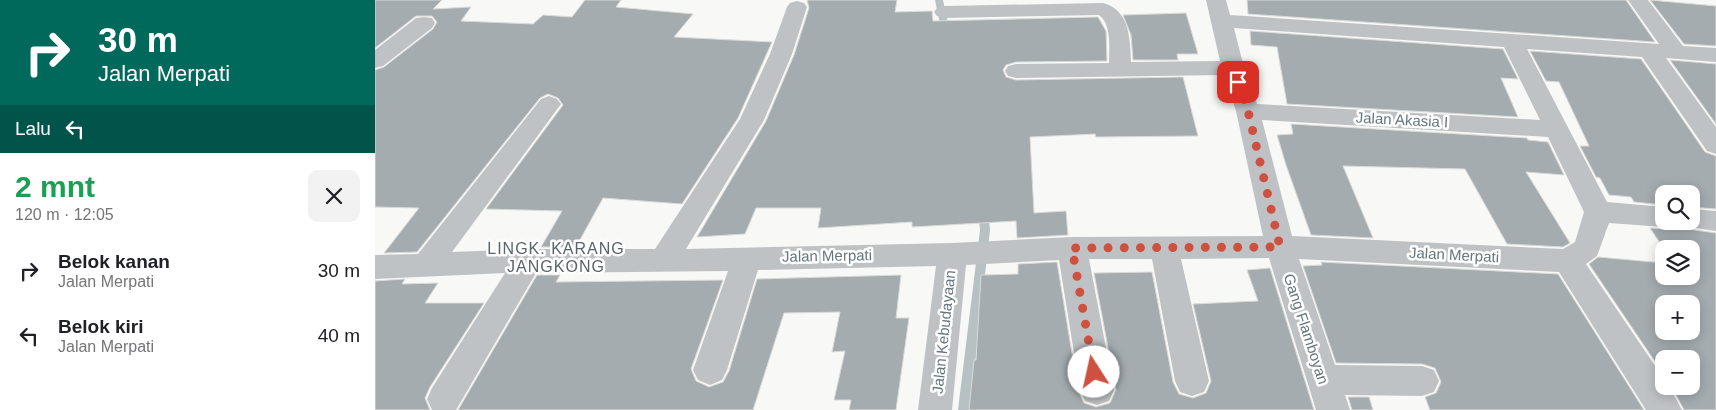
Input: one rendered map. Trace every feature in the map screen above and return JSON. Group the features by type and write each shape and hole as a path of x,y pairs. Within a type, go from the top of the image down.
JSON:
{"street":[{"path":"1638,0 1675,51"},
{"path":"663,261 752,120 781,54 797,7"},
{"path":"944,12 1103,9 1110,12 1116,23 1120,68"},
{"path":"1280,247 1248,111 1233,68 1219,10 1511,40 1716,54"},
{"path":"375,61 424,23"},
{"path":"1511,40 1598,212 1587,248 1569,261 1665,410"},
{"path":"1649,50 1716,144"},
{"path":"1016,71 1120,68 1233,68"},
{"path":"426,265 549,104"},
{"name":"Jalan Akasia I","path":"1248,111 1555,130"},
{"path":"1598,212 1655,216"},
{"path":"1700,220 1716,221"},
{"path":"1164,247 1192,382"},
{"name":"Jalan Merpati","path":"375,266 528,261 663,261 959,254 1005,250 1164,247 1280,247 1569,261"},
{"name":"Gang Flamboyan","path":"1280,247 1328,395"},
{"path":"1072,248 1097,390"},
{"name":"Jalan Kebudayaan","path":"935,410 959,254"},
{"path":"710,370 747,258"},
{"path":"444,399 528,261"},
{"path":"1328,395 1422,381"}],"building":[{"path":"375,0 442,0 433,9 471,7 461,21 533,24 543,15 572,17 585,0 621,0 616,7 693,14 674,37 772,42 738,118 682,204 603,198 576,247 541,247 562,211 486,209 563,105 558,98 548,94 540,98 417,252 384,253 419,208 375,207 375,70 384,67 433,29 437,22 432,16 416,16 375,48"},
{"path":"807,0 897,0 895,12 932,11 933,21 1098,17 1106,31 1107,61 1016,62 1006,65 1003,70 1006,77 1016,80 1183,77 1198,136 1096,137 1095,134 1030,137 1034,213 1066,211 1068,235 1017,238 1016,221 912,227 912,222 818,228 821,208 756,208 745,234 697,237 766,121 794,55 809,8"},
{"path":"1247,0 1626,0 1655,42 1248,14"},
{"path":"1650,0 1716,6 1716,46 1684,44"},
{"path":"1186,13 1198,54 1177,54 1178,60 1133,60 1131,35 1123,15"},
{"path":"1250,31 1503,49 1518,79 1501,78 1518,117 1287,104 1277,47 1251,45"},
{"path":"1530,51 1641,59 1705,152 1716,156 1716,209 1700,208 1700,185 1655,185 1655,204 1634,202 1631,197 1609,195 1600,178 1596,177 1580,146 1589,146 1559,82 1546,81"},
{"path":"1670,60 1716,64 1716,124"},
{"path":"1291,124 1527,138 1528,140 1548,142 1564,175 1526,172 1570,243 1563,247 1507,244 1465,169 1343,166 1373,238 1311,235 1277,135 1293,134"},
{"path":"1650,228 1655,228 1655,230 1695,230 1716,233 1716,410 1684,410 1676,395 1700,395 1700,350 1655,350 1655,362 1589,264 1598,257 1655,262 1655,285 1700,285 1700,240 1658,240"},
{"path":"1057,262 1078,390 1084,403 1096,407 1110,403 1116,390 1094,273 1152,272 1173,382 1179,394 1193,398 1206,393 1211,381 1193,304 1258,301 1247,270 1270,268 1314,410 969,410 974,360 976,360 981,275 1018,274 1018,264"},
{"path":"1321,262 1558,274 1644,410 1430,410 1425,397 1436,393 1441,382 1435,368 1422,364 1336,363 1303,266 1322,265"},
{"path":"537,275 560,275 556,282 723,280 691,369 696,381 709,387 723,382 729,371 757,279 901,275 896,318 909,318 896,410 849,410 851,400 834,400 845,351 832,352 840,312 784,313 753,410 458,410"},
{"path":"405,279 402,284 438,283 425,303 484,303 430,387 425,398 430,410 375,410 375,281"},
{"path":"1348,397 1369,397 1373,410 1352,410"}],"waterway":[{"path":"939,0 946,33"},
{"path":"964,410 985,230 983,211"}],"district":[{"name":"LINGK. KARANG JANGKONG","path":"556,257"}],"route":[{"path":"1094,372 1072,248 1280,247 1248,111 1238,82"}]}
